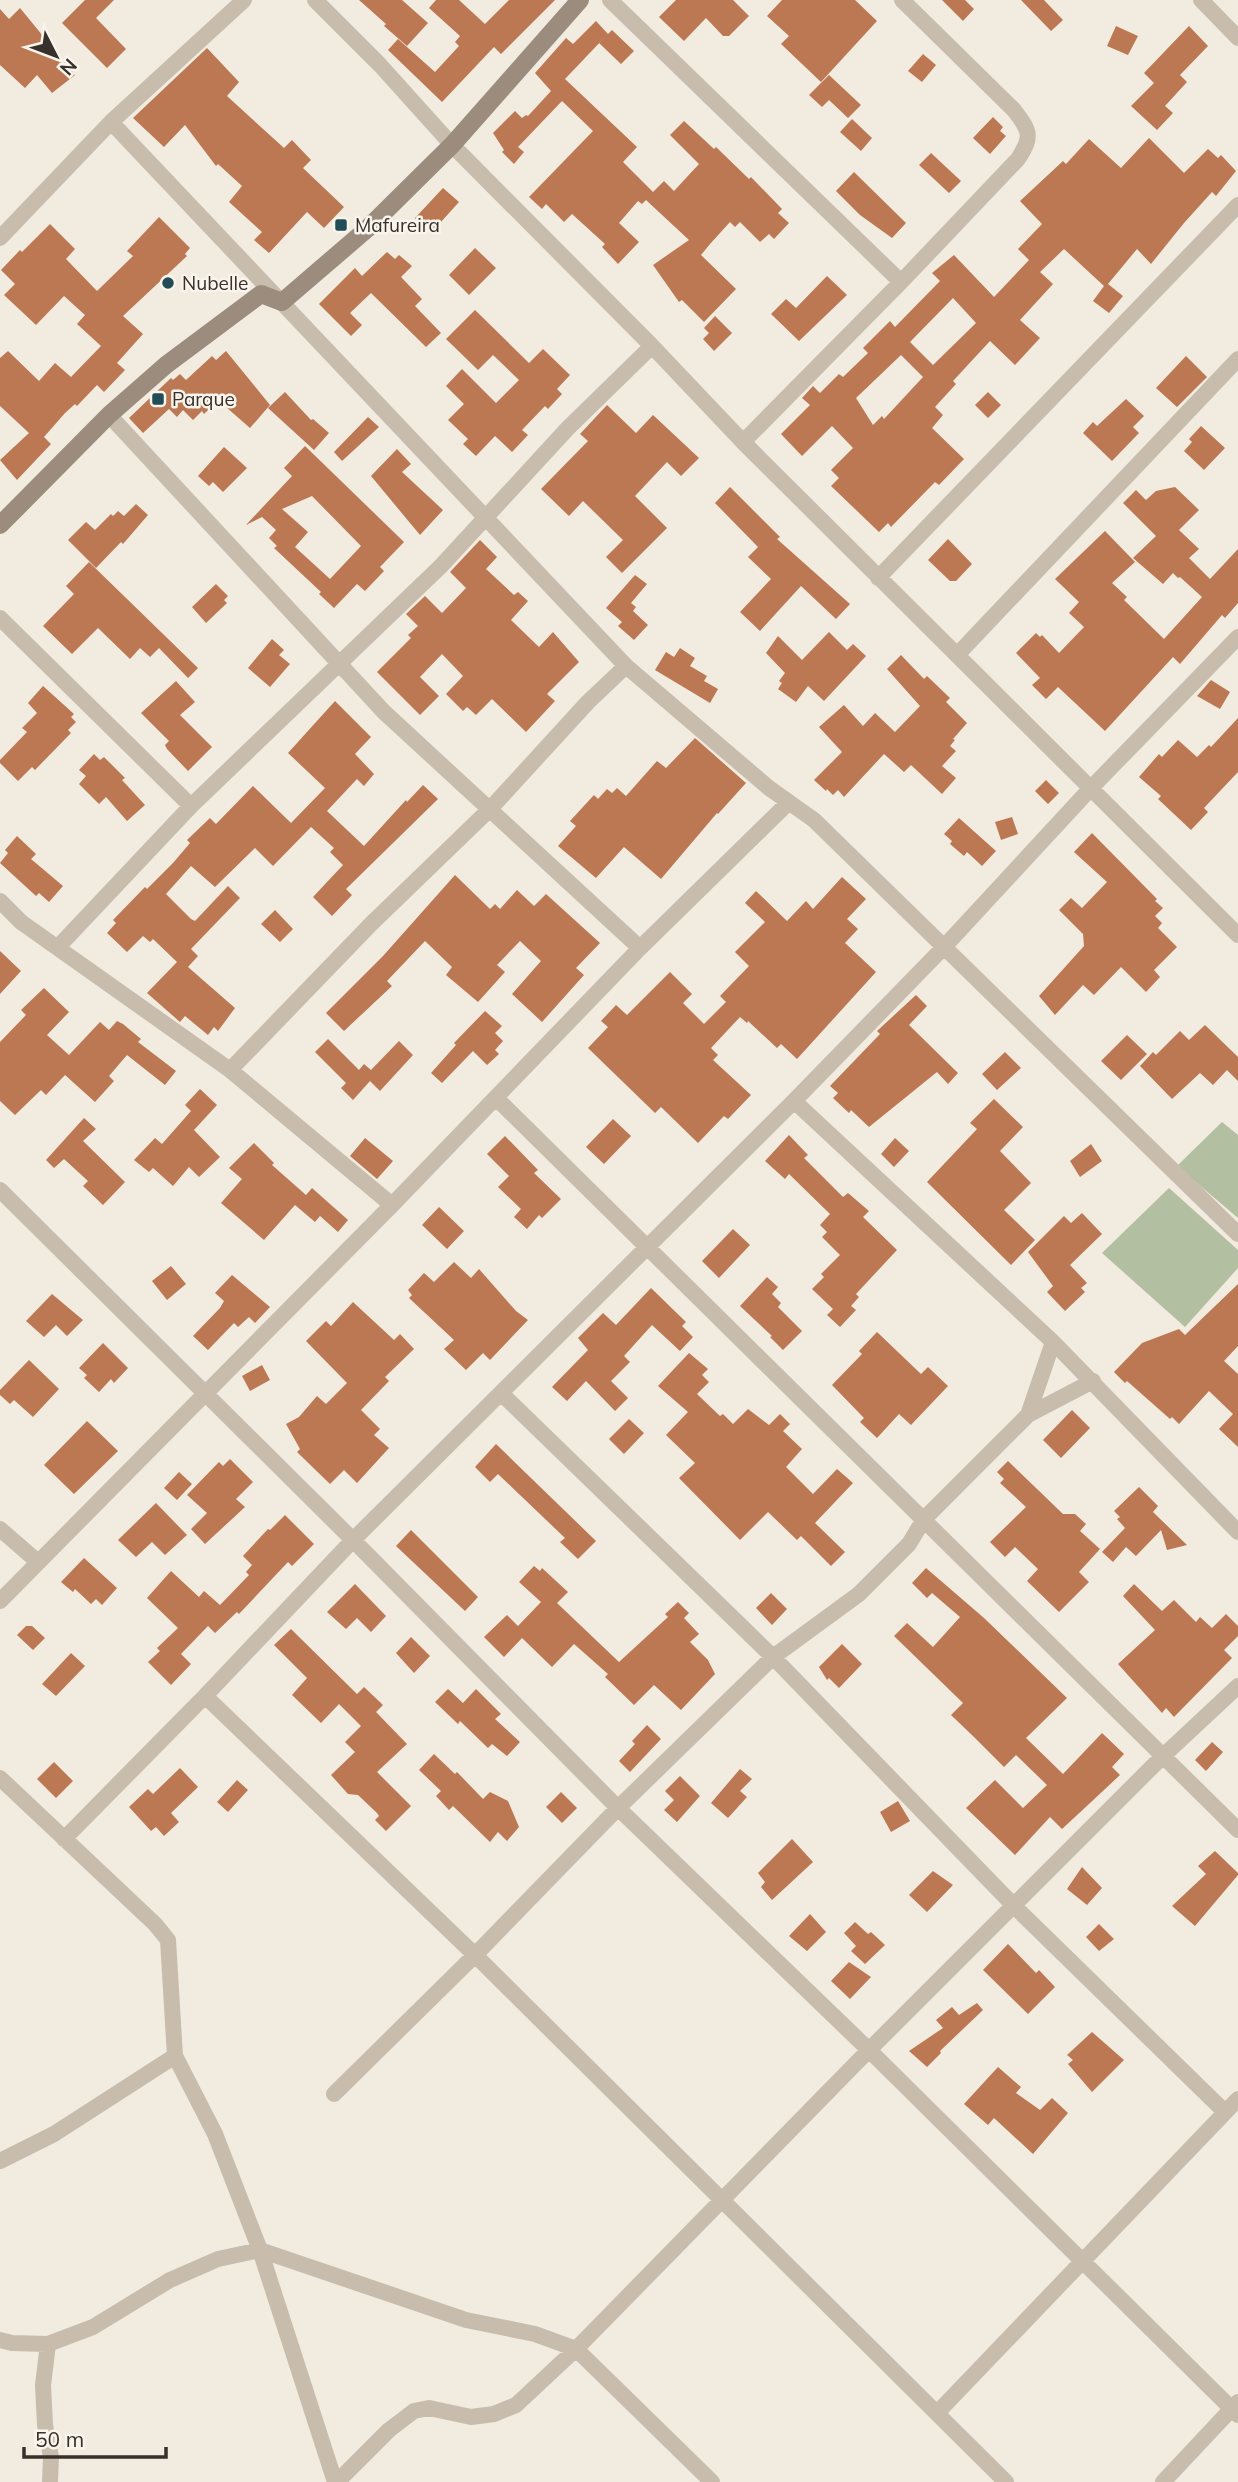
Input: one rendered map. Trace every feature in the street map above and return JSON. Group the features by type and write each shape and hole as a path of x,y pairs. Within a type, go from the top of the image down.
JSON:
{"street":[{"path":"0,238 111,122 244,0"},
{"path":"315,0 380,65 452,145 652,346 743,442 1238,935"},
{"path":"282,302 367,229 452,145 580,0"},
{"path":"610,0 901,282"},
{"path":"743,442 901,282 1018,159 1028,144 1028,129 1014,110 902,0"},
{"path":"1201,0 1238,38"},
{"path":"111,122 626,666 814,820 1238,1234"},
{"path":"878,578 1238,205"},
{"path":"0,525 109,415 166,365 261,294 282,302"},
{"path":"58,947 191,806 441,566 568,428 652,346"},
{"path":"957,655 1238,359"},
{"path":"109,415 384,712 640,948"},
{"path":"0,618 191,806"},
{"path":"64,1839 353,1540 794,1101 1238,637"},
{"path":"230,1070 371,924 490,809 588,702 626,666"},
{"path":"0,1601 392,1205 640,948 789,802"},
{"path":"0,901 21,922 230,1070 392,1205"},
{"path":"496,1098 1238,1830"},
{"path":"794,1101 1053,1342 1238,1532"},
{"path":"0,1190 353,1540 618,1808 1236,2408 1163,2482"},
{"path":"1028,1415 1053,1342"},
{"path":"334,2094 475,1955 618,1808 773,1657 859,1594 909,1544 924,1518 1028,1415 1093,1381"},
{"path":"502,1394 773,1657 1015,1907 1225,2112"},
{"path":"0,1529 38,1562"},
{"path":"0,1778 155,1924 168,1940 176,2056 215,2134 260,2250 336,2482 389,2430 414,2411 429,2408 471,2417 494,2414 516,2404 576,2349 869,2050 1015,1907 1162,1757 1238,1686"},
{"path":"205,1696 475,1955 1006,2482"},
{"path":"0,2161 54,2133 176,2056"},
{"path":"937,2413 1238,2099"},
{"path":"0,2340 48,2344 93,2327 170,2280 218,2259 260,2250 454,2316 535,2334 576,2349 712,2482"},
{"path":"48,2344 43,2385 45,2426 51,2457 50,2482"}],"green space":[{"path":"1222,1122 1238,1135 1238,1218 1177,1166"},
{"path":"1169,1188 1238,1250 1238,1268 1185,1327 1102,1253"}],"building":[{"path":"85,0 114,0 96,18 126,49 107,68 62,23"},
{"path":"359,0 402,0 428,23 407,46"},
{"path":"436,0 459,0 485,24 509,0 555,0 501,54 494,47 442,102 388,50 398,39 435,72 459,46 455,42 460,36 429,8"},
{"path":"676,0 733,0 749,16 729,36 723,36 706,18 684,41 659,17"},
{"path":"782,0 855,0 877,21 821,82 781,44 789,36 767,16"},
{"path":"942,0 965,0 974,9 963,21"},
{"path":"1021,0 1044,0 1063,20 1051,31"},
{"path":"20,8 75,75 52,93 37,75 25,88 0,65 0,9 9,19"},
{"path":"596,21 608,34 612,30 634,51 621,64 599,43 565,79 637,147 623,162 653,192 664,181 674,191 699,164 670,135 684,121 749,179 751,177 782,209 778,213 789,223 774,239 769,234 760,242 740,222 735,227 730,222 710,244 701,255 736,289 704,322 682,300 679,302 653,265 689,240 646,200 642,204 638,201 619,223 639,242 618,264 602,247 605,244 572,214 564,222 546,204 542,209 529,197 593,131 562,101 518,147 524,152 514,164 502,152 504,150 493,133 515,111 522,118 528,116 551,91 535,73 566,38 573,44"},
{"path":"1116,26 1138,36 1128,55 1107,46"},
{"path":"1189,26 1208,46 1180,75 1187,82 1165,106 1173,113 1157,130 1131,106 1154,83 1144,73"},
{"path":"207,48 239,82 227,96 284,148 292,140 311,160 303,168 344,207 324,228 307,212 269,253 254,240 262,232 229,202 242,186 218,164 216,166 185,125 164,147 133,118"},
{"path":"923,54 936,65 922,82 908,71"},
{"path":"829,75 861,105 848,118 829,100 822,107 809,95"},
{"path":"993,117 1003,127 1000,131 1006,136 990,154 973,138"},
{"path":"852,119 872,138 861,151 840,132"},
{"path":"1149,138 1184,173 1208,149 1218,158 1221,155 1236,171 1216,196 1212,192 1151,264 1137,249 1108,284 1123,296 1109,313 1093,301 1104,286 1064,249 1040,272 1053,284 1020,320 1040,338 1015,365 990,341 953,381 956,384 935,407 943,415 932,428 964,459 939,485 935,482 891,527 888,523 879,532 831,486 839,478 831,470 853,448 832,426 802,456 781,434 810,405 802,398 813,386 820,393 839,374 843,377 868,353 863,348 890,321 895,327 940,281 932,273 954,255 994,297 1029,260 1018,249 1042,224 1020,201 1063,161 1066,164 1089,139 1121,168","holes":["953,298 976,323 933,365 910,342","901,355 923,377 884,419 882,416 873,425 856,398"]},
{"path":"931,153 961,181 949,193 919,165"},
{"path":"854,172 906,223 892,238 860,215 836,191"},
{"path":"443,188 459,202 431,233 415,218"},
{"path":"159,217 190,248 185,254 187,256 123,316 143,334 117,363 125,370 104,392 97,385 77,406 75,404 65,413 44,437 51,444 17,480 0,460 29,433 0,406 0,358 8,351 39,381 55,363 71,377 101,346 77,324 85,315 64,296 36,325 4,295 15,284 1,270 50,224 75,249 66,259 97,291 133,256 127,251"},
{"path":"475,248 496,268 469,295 449,275"},
{"path":"387,252 395,259 399,255 412,266 401,277 422,299 415,306 441,333 426,347 371,293 350,313 362,325 351,336 319,304 355,268 362,276"},
{"path":"827,276 847,295 799,341 771,314 786,299 796,308"},
{"path":"475,310 529,363 543,349 570,375 557,389 562,394 548,409 545,406 522,430 528,435 512,452 495,436 476,456 463,444 468,439 448,420 464,404 446,386 462,369 496,403 519,380 493,355 478,370 446,339"},
{"path":"715,316 732,333 714,351 703,339 709,333 704,328"},
{"path":"226,351 270,405 250,428 218,400 204,414 202,411 193,420 183,410 177,417 169,409 143,433 129,418 171,378 173,380 180,374 186,380 212,356 216,360"},
{"path":"1186,356 1207,377 1177,407 1156,388"},
{"path":"285,392 311,420 329,433 314,450 268,408"},
{"path":"988,392 1001,405 988,418 975,405"},
{"path":"1126,399 1144,416 1133,427 1139,433 1112,461 1083,433 1093,422 1097,426"},
{"path":"607,405 636,433 653,415 699,458 681,476 667,462 635,496 667,528 622,573 606,557 623,540 583,501 569,516 541,489 588,441 580,434"},
{"path":"368,417 379,427 342,461 334,452"},
{"path":"1201,426 1225,448 1204,470 1184,451 1192,442 1189,439"},
{"path":"305,446 404,542 380,567 384,571 365,591 357,584 334,608 319,594 321,592 274,548 277,546 269,538 276,530 262,517 246,525 292,476 284,468","holes":["312,496 361,546 330,579 295,547 308,532 282,509"]},
{"path":"224,447 247,468 223,492 213,482 209,486 198,476"},
{"path":"397,449 411,464 402,472 443,510 420,535 371,476"},
{"path":"730,487 780,537 777,539 850,604 836,619 801,586 760,631 740,612 771,579 748,557 758,547 715,503"},
{"path":"1175,487 1199,510 1179,530 1199,549 1189,558 1210,579 1238,549 1238,603 1225,618 1222,615 1180,664 1173,657 1105,731 1058,687 1046,699 1032,685 1040,678 1016,653 1036,633 1040,637 1042,635 1059,653 1084,627 1069,613 1079,602 1055,579 1105,531 1135,562 1112,583 1127,597 1124,600 1164,639 1202,597 1173,573 1163,584 1133,558 1156,536 1123,503 1136,490 1146,500 1156,491"},
{"path":"136,504 148,515 123,544 121,542 96,568 68,540 86,522 95,530 111,514 113,516 118,511 124,516"},
{"path":"948,539 972,564 956,581 950,581 928,560"},
{"path":"480,540 497,557 486,569 514,595 518,592 528,601 511,620 539,647 553,632 579,662 547,694 555,701 526,732 492,699 476,715 467,707 463,711 446,694 463,676 442,654 420,677 439,696 420,715 377,672 411,638 408,635 418,626 406,614 425,596 442,613 466,588 450,572"},
{"path":"89,562 198,668 188,678 159,648 150,657 140,648 130,659 98,628 72,654 43,626 74,594 66,586"},
{"path":"635,575 647,584 631,603 636,607 633,611 648,625 634,640 618,626 622,622 606,608"},
{"path":"216,584 228,596 224,600 227,603 206,623 192,607"},
{"path":"829,632 847,650 853,644 866,656 824,701 808,686 796,702 778,689 782,683 779,681 785,673 766,653 778,636 802,660"},
{"path":"272,639 284,650 279,655 290,664 270,687 248,668"},
{"path":"680,648 695,658 690,666 707,676 704,681 718,689 710,703 655,670 666,652 674,657"},
{"path":"901,655 924,679 927,676 950,698 946,702 967,723 950,746 956,751 942,766 956,778 942,794 911,765 904,772 884,754 844,797 838,790 833,795 814,780 842,752 819,727 844,705 863,726 875,713 895,732 920,706 887,669"},
{"path":"1211,680 1230,692 1220,709 1197,696"},
{"path":"176,681 195,702 180,715 212,747 188,771 167,749 165,745 169,741 141,713"},
{"path":"43,686 74,714 71,717 76,722 68,730 71,733 35,770 32,767 18,781 0,760 27,732 22,728 37,713 28,703"},
{"path":"335,701 371,737 355,754 374,774 364,786 357,779 327,811 364,846 423,785 438,799 346,889 352,895 332,916 313,897 343,865 330,852 334,848 311,827 273,866 255,848 215,887 191,866 166,894 191,919 195,921 228,886 240,898 191,949 198,956 188,967 235,1008 218,1031 214,1027 208,1035 185,1016 180,1022 147,993 177,962 153,939 150,942 143,936 127,952 107,933 116,923 113,920 173,863 190,843 187,840 210,818 216,824 253,786 291,823 325,788 288,753"},
{"path":"1238,718 1238,772 1204,808 1208,812 1191,830 1158,799 1161,796 1139,777 1159,754 1162,757 1178,740 1197,757 1209,745 1211,747"},
{"path":"695,738 746,783 661,879 624,847 596,878 558,846 576,826 570,821 594,795 598,799 607,789 612,793 617,788 626,796 657,761 666,768"},
{"path":"94,754 100,760 104,757 125,778 122,780 145,805 127,821 106,797 99,804 79,784 86,776 79,770"},
{"path":"1046,780 1059,793 1048,804 1035,791"},
{"path":"1012,817 1018,834 1001,840 995,822"},
{"path":"959,818 996,851 982,866 967,852 964,856 950,844 952,841 944,834"},
{"path":"1092,833 1157,899 1155,901 1163,908 1155,916 1162,923 1158,928 1177,947 1154,970 1160,977 1146,992 1121,967 1094,995 1083,985 1055,1015 1039,996 1084,946 1083,934 1059,910 1071,898 1082,908 1107,882 1074,852"},
{"path":"17,836 36,854 31,859 63,886 49,902 39,893 36,896 0,863 8,853 5,850"},
{"path":"455,875 490,909 495,904 500,909 517,890 534,906 546,894 600,943 576,968 584,975 542,1022 512,994 541,961 520,941 497,965 505,972 478,1002 446,975 452,967 425,941 387,981 392,986 344,1031 326,1013 383,956"},
{"path":"842,877 866,899 847,919 858,929 845,943 876,972 797,1059 781,1044 777,1048 740,1017 711,1048 718,1055 713,1060 751,1095 728,1119 724,1116 698,1143 661,1107 655,1113 588,1048 608,1027 601,1021 616,1005 627,1015 670,972 692,994 683,1003 704,1024 726,1002 720,996 749,966 735,952 765,922 745,903 756,891 787,921 806,901 813,909"},
{"path":"275,910 293,929 280,942 261,924"},
{"path":"0,951 21,971 0,994"},
{"path":"44,988 69,1012 47,1035 69,1055 100,1022 109,1030 117,1021 141,1039 138,1042 176,1071 165,1085 127,1055 109,1076 114,1081 95,1102 65,1075 46,1095 41,1090 15,1115 0,1101 0,1042 26,1015 21,1010"},
{"path":"916,995 927,1006 909,1025 958,1073 948,1084 937,1072 869,1127 833,1098 838,1093 830,1086 880,1034 877,1031"},
{"path":"485,1011 502,1026 495,1033 503,1041 495,1050 499,1054 487,1065 473,1051 442,1083 431,1073 456,1045 454,1043"},
{"path":"1205,1025 1238,1057 1238,1081 1227,1070 1213,1085 1200,1073 1172,1099 1140,1066 1153,1052 1156,1055 1180,1031 1189,1040"},
{"path":"1127,1035 1147,1054 1121,1080 1101,1061"},
{"path":"328,1039 359,1070 364,1064 371,1070 399,1041 413,1055 380,1091 370,1081 353,1100 341,1088 346,1083 315,1052"},
{"path":"1005,1052 1021,1068 997,1090 982,1074"},
{"path":"200,1089 217,1105 194,1130 220,1157 199,1177 189,1167 173,1186 153,1168 149,1172 134,1160 155,1138 162,1144 191,1111 185,1105"},
{"path":"994,1099 1023,1127 1000,1151 1031,1183 1004,1210 1035,1240 1011,1265 927,1182 977,1129 970,1123"},
{"path":"84,1118 96,1129 83,1141 125,1182 103,1205 83,1186 88,1181 64,1159 54,1168 46,1160"},
{"path":"613,1119 631,1136 604,1164 586,1147"},
{"path":"789,1135 808,1155 804,1158 843,1197 848,1193 869,1211 863,1217 897,1250 856,1294 859,1297 851,1306 856,1310 840,1327 827,1315 833,1309 812,1289 824,1277 821,1274 840,1255 822,1237 827,1232 820,1225 830,1214 789,1174 785,1179 765,1161"},
{"path":"505,1136 538,1170 534,1173 561,1199 542,1218 539,1215 527,1229 514,1217 521,1209 498,1187 509,1176 487,1154"},
{"path":"365,1138 393,1161 377,1179 350,1156"},
{"path":"895,1138 909,1151 894,1167 881,1154"},
{"path":"254,1143 274,1163 272,1165 306,1195 312,1188 348,1220 338,1232 320,1216 315,1222 295,1205 264,1240 221,1203 242,1179 229,1168"},
{"path":"1091,1144 1102,1161 1080,1177 1070,1161"},
{"path":"439,1207 464,1231 447,1249 422,1225"},
{"path":"1082,1213 1102,1234 1070,1265 1087,1283 1081,1288 1085,1292 1065,1311 1047,1292 1053,1286 1028,1252 1064,1216 1071,1223"},
{"path":"733,1229 750,1245 719,1278 702,1261"},
{"path":"454,1262 471,1278 479,1269 516,1311 528,1320 490,1360 483,1353 466,1370 444,1349 454,1340 409,1298 412,1295 408,1290 424,1273 434,1282"},
{"path":"171,1266 186,1284 167,1300 152,1281"},
{"path":"232,1275 270,1307 255,1323 249,1317 238,1327 234,1323 208,1350 193,1336 220,1308 224,1301 215,1293"},
{"path":"767,1277 778,1287 772,1294 781,1303 778,1307 802,1331 783,1350 740,1306"},
{"path":"1238,1284 1238,1346 1224,1361 1238,1374 1238,1447 1219,1429 1233,1414 1209,1391 1179,1424 1114,1372 1142,1343 1179,1329 1185,1335"},
{"path":"651,1288 686,1322 682,1326 693,1337 680,1351 652,1325 624,1356 630,1362 611,1381 628,1398 615,1411 586,1381 567,1401 552,1387 588,1350 578,1338 603,1313 616,1325"},
{"path":"52,1294 83,1320 67,1336 56,1325 44,1337 26,1321"},
{"path":"353,1302 394,1340 400,1334 414,1349 385,1377 389,1381 361,1410 380,1429 374,1435 389,1448 357,1483 344,1470 330,1484 297,1452 300,1449 286,1424 299,1417 317,1396 326,1404 347,1383 306,1341 326,1321 331,1326"},
{"path":"877,1332 921,1374 928,1367 948,1386 911,1425 899,1414 877,1438 860,1422 864,1418 832,1385 862,1354 859,1351"},
{"path":"103,1343 128,1368 114,1383 111,1379 99,1392 84,1378 87,1375 79,1368"},
{"path":"689,1353 708,1369 702,1375 709,1382 697,1394 720,1416 723,1414 733,1424 748,1409 769,1425 780,1414 790,1424 783,1431 802,1449 786,1467 813,1494 837,1469 853,1483 815,1523 845,1552 831,1566 801,1536 797,1540 768,1512 740,1540 679,1478 695,1463 666,1435 688,1412 658,1386"},
{"path":"29,1360 59,1389 33,1417 14,1400 10,1404 0,1395 0,1390"},
{"path":"262,1365 270,1380 250,1391 242,1376"},
{"path":"1072,1410 1090,1428 1061,1458 1043,1440"},
{"path":"629,1419 644,1433 624,1454 609,1439"},
{"path":"87,1421 118,1451 74,1494 44,1465"},
{"path":"496,1444 596,1541 578,1559 560,1542 565,1538 498,1474 490,1482 475,1467"},
{"path":"230,1459 253,1482 236,1499 245,1507 205,1544 191,1529 207,1513 187,1495 219,1462 223,1466"},
{"path":"1008,1461 1063,1514 1075,1514 1086,1524 1080,1531 1100,1549 1079,1572 1089,1582 1059,1612 1027,1581 1038,1569 1015,1547 1005,1557 990,1542 1026,1507 1000,1483 1004,1479 997,1472"},
{"path":"179,1472 192,1484 177,1500 164,1488"},
{"path":"1139,1487 1158,1506 1153,1512 1187,1545 1167,1550 1161,1530 1136,1556 1126,1547 1113,1562 1102,1552 1125,1528 1114,1511"},
{"path":"156,1503 187,1535 165,1555 152,1542 136,1557 118,1540"},
{"path":"285,1515 314,1544 292,1566 288,1562 239,1614 237,1612 215,1633 208,1626 181,1654 191,1664 171,1685 148,1662 160,1651 157,1648 178,1628 147,1598 171,1571 199,1597 204,1591 220,1605 249,1575 246,1572 252,1565 243,1556"},
{"path":"411,1530 478,1597 465,1611 396,1546"},
{"path":"84,1558 117,1588 102,1605 96,1599 91,1604 75,1589 73,1592 61,1582"},
{"path":"534,1566 540,1571 542,1568 568,1592 557,1603 619,1662 668,1617 665,1614 678,1602 689,1613 684,1618 699,1634 690,1642 708,1660 715,1674 681,1710 654,1685 634,1705 605,1677 608,1674 574,1644 552,1667 522,1638 504,1657 484,1637 507,1615 518,1626 541,1602 519,1582"},
{"path":"926,1568 984,1618 1067,1698 1026,1738 1063,1774 1102,1733 1124,1754 1112,1767 1120,1775 1089,1804 1062,1829 1050,1817 1015,1855 966,1808 995,1780 1023,1808 1047,1785 1016,1755 1004,1767 951,1715 963,1703 894,1636 907,1623 933,1647 960,1617 932,1593 927,1598 912,1583"},
{"path":"355,1584 386,1616 371,1632 357,1618 346,1629 327,1612"},
{"path":"1134,1584 1162,1611 1174,1600 1196,1622 1200,1617 1212,1628 1226,1614 1238,1626 1238,1636 1224,1650 1232,1658 1174,1717 1166,1708 1162,1713 1118,1664 1155,1630 1123,1596"},
{"path":"771,1593 787,1609 772,1625 756,1608"},
{"path":"26,1626 32,1626 45,1638 33,1650 17,1635"},
{"path":"291,1629 357,1694 364,1687 383,1705 376,1712 407,1744 377,1772 411,1806 386,1831 375,1820 379,1816 377,1813 358,1795 348,1794 331,1775 355,1752 345,1742 361,1726 339,1704 321,1723 292,1695 307,1678 274,1645"},
{"path":"411,1637 430,1656 414,1673 396,1653"},
{"path":"842,1644 862,1664 839,1688 829,1678 827,1680 819,1667"},
{"path":"71,1653 85,1666 56,1696 42,1684"},
{"path":"448,1689 463,1703 476,1689 501,1714 495,1719 520,1742 507,1756 492,1744 488,1748 435,1702"},
{"path":"647,1725 661,1739 630,1772 619,1761 635,1744 632,1741"},
{"path":"1212,1742 1223,1752 1206,1771 1195,1760"},
{"path":"434,1754 455,1774 457,1772 483,1799 490,1792 508,1801 519,1827 507,1841 498,1832 490,1842 453,1806 449,1810 436,1796 441,1791 419,1770"},
{"path":"54,1762 73,1781 56,1798 37,1779"},
{"path":"180,1768 198,1787 171,1813 179,1822 164,1836 156,1827 151,1831 129,1807 148,1789 153,1794"},
{"path":"740,1769 752,1779 740,1791 747,1797 728,1818 711,1803"},
{"path":"680,1776 700,1796 677,1822 664,1810 674,1800 665,1791"},
{"path":"237,1780 248,1790 228,1812 217,1802"},
{"path":"561,1792 577,1808 562,1823 546,1807"},
{"path":"898,1801 910,1821 891,1832 880,1812"},
{"path":"792,1839 813,1862 772,1900 761,1887 765,1882 758,1873"},
{"path":"1215,1851 1238,1875 1195,1926 1172,1906 1206,1874 1198,1866"},
{"path":"1082,1867 1102,1888 1087,1905 1067,1889"},
{"path":"933,1871 953,1885 927,1912 909,1895"},
{"path":"810,1914 826,1932 807,1951 789,1936"},
{"path":"855,1922 885,1945 865,1964 851,1951 856,1946 844,1933"},
{"path":"1099,1924 1114,1939 1099,1951 1086,1937"},
{"path":"1008,1944 1036,1973 1039,1970 1055,1987 1028,2014 983,1970"},
{"path":"849,1962 871,1977 850,1999 831,1981"},
{"path":"977,2003 983,2010 927,2067 909,2051 943,2028 936,2020 952,2007 959,2015"},
{"path":"1092,2032 1124,2060 1092,2092 1068,2064 1073,2060 1067,2055"},
{"path":"998,2067 1021,2087 1016,2093 1040,2110 1052,2098 1068,2113 1033,2154 994,2118 988,2125 964,2104"}],"place":[{"name":"Mafureira","path":"341,225"},
{"name":"Nubelle","path":"168,283"},
{"name":"Parque","path":"158,399"}]}
